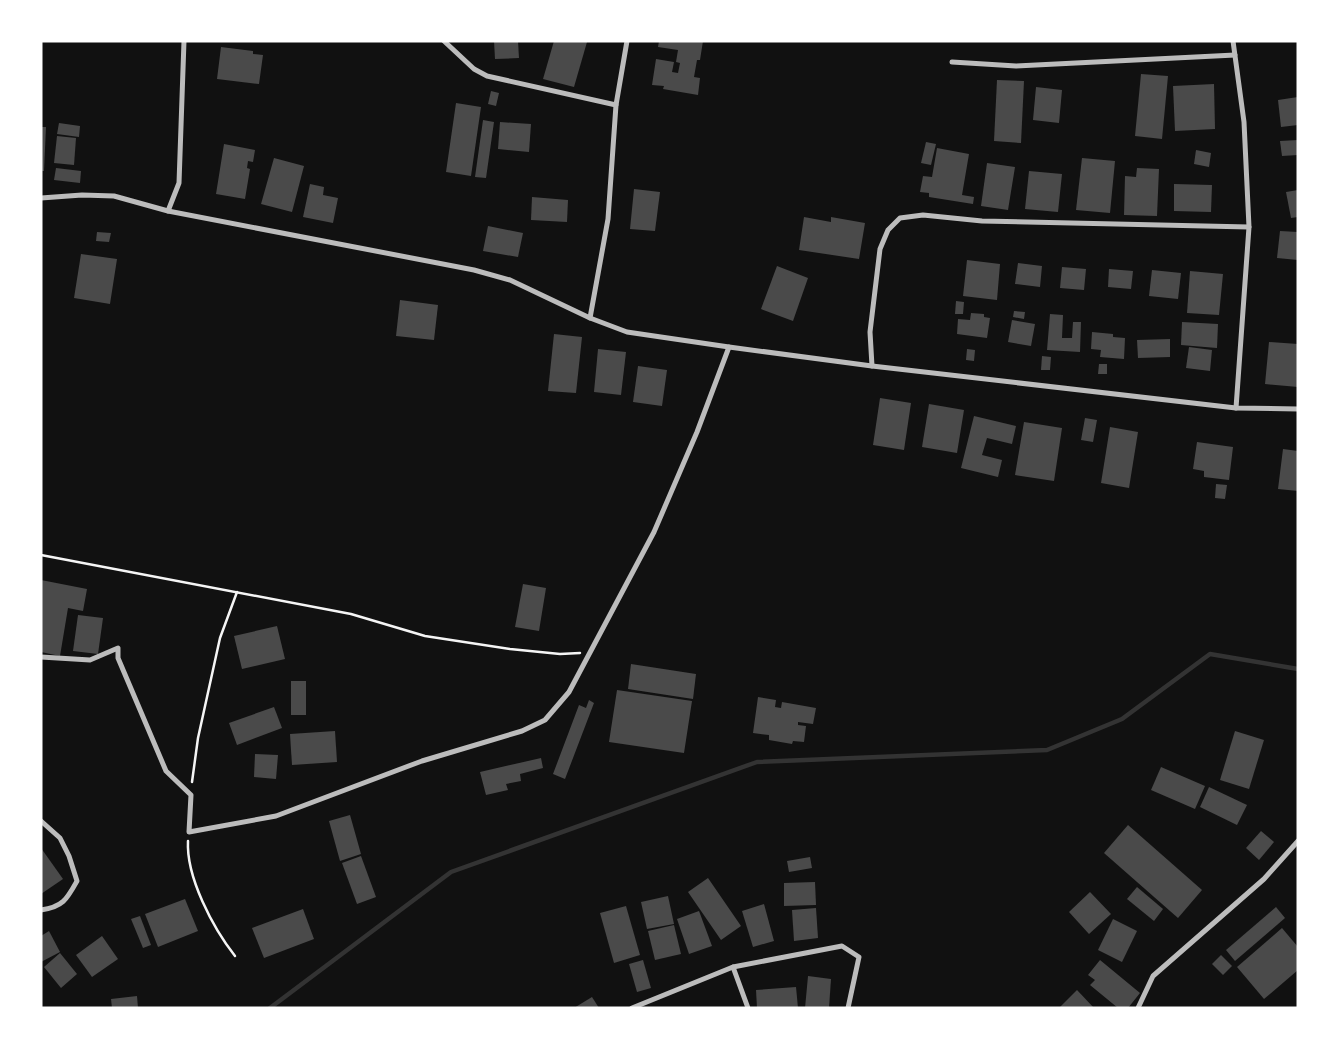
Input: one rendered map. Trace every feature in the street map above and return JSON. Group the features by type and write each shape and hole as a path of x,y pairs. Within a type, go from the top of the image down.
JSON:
{"street":[{"path":"168,211 179,183 184,41"},
{"path":"444,41 474,68 487,76 616,105"},
{"path":"590,318 608,219 616,105 627,41"},
{"path":"1233,41 1244,122 1249,228 1236,408"},
{"path":"952,62 1016,66 1235,55"},
{"path":"41,198 82,195 114,196 168,211 474,270 510,280 590,318 627,332 729,348 872,366 1236,408 1298,410"},
{"path":"872,366 870,332 880,248 888,230 900,218 923,215 982,221 1249,228"},
{"path":"41,658 90,660 118,648 118,658 166,771 191,795 189,832 276,816 422,761 522,731 545,720 569,692 654,532 697,432 729,348"},
{"path":"41,821 60,838 69,856 77,881 66,901 49,909 41,910"},
{"path":"1138,1008 1153,976 1264,879 1298,841"},
{"path":"632,1008 733,967 842,946 859,956 848,1008"},
{"path":"733,967 748,1008"}],"path":[{"path":"41,554 351,614 425,636 552,654 590,652"},
{"path":"191,795 198,738 220,638 237,592"},
{"path":"189,832 188,854 202,899 222,939 235,956"}],"building":[{"path":"494,41 518,41 519,58 495,59"},
{"path":"554,41 587,42 574,87 543,79"},
{"path":"659,41 703,41 700,60 697,60 694,77 700,78 698,95 663,89 664,86 652,85 656,59 674,62 672,72 678,73 680,63 676,62 678,50 658,47"},
{"path":"221,47 253,51 253,54 263,55 259,84 217,79"},
{"path":"1141,74 1168,76 1162,139 1135,136"},
{"path":"997,80 1024,81 1021,143 994,141"},
{"path":"1214,84 1215,129 1175,131 1173,86"},
{"path":"1036,87 1062,90 1059,123 1033,120"},
{"path":"491,91 499,93 496,106 488,104"},
{"path":"1298,97 1298,125 1281,127 1278,100"},
{"path":"456,103 481,107 471,176 446,172"},
{"path":"483,120 494,122 486,178 475,177"},
{"path":"500,122 531,124 529,152 498,149"},
{"path":"59,123 80,126 79,137 57,134"},
{"path":"41,127 46,127 44,171 41,171"},
{"path":"57,136 76,138 74,165 54,163"},
{"path":"1298,140 1298,155 1282,156 1280,141"},
{"path":"926,142 936,144 931,165 921,163"},
{"path":"224,144 255,150 253,162 248,161 247,168 250,169 245,199 216,194"},
{"path":"937,148 969,154 962,195 974,197 973,204 929,197 929,193 920,192 923,176 932,177"},
{"path":"1196,150 1211,153 1209,167 1194,164"},
{"path":"274,158 304,166 292,212 261,204"},
{"path":"1082,158 1115,161 1110,213 1076,210"},
{"path":"987,163 1015,167 1008,210 981,206"},
{"path":"56,168 81,171 80,183 54,180"},
{"path":"1137,168 1159,169 1157,216 1124,215 1125,176 1136,177"},
{"path":"1029,171 1062,174 1058,212 1025,209"},
{"path":"310,184 324,187 323,195 338,198 333,223 303,217"},
{"path":"1174,184 1212,185 1211,212 1174,211"},
{"path":"634,189 660,192 655,231 630,229"},
{"path":"1298,190 1298,217 1291,218 1286,192"},
{"path":"532,197 568,200 567,222 531,220"},
{"path":"804,217 831,222 831,217 865,223 859,259 799,250"},
{"path":"488,226 523,233 518,257 483,251"},
{"path":"1280,231 1298,232 1298,260 1277,258"},
{"path":"97,232 111,233 109,242 96,241"},
{"path":"81,254 117,259 110,304 74,298"},
{"path":"967,260 1000,264 997,300 963,296"},
{"path":"1018,263 1042,266 1040,287 1015,284"},
{"path":"777,266 808,278 793,321 761,309"},
{"path":"1062,267 1086,269 1084,290 1060,288"},
{"path":"1109,269 1133,271 1131,289 1108,287"},
{"path":"1152,270 1181,273 1178,299 1149,296"},
{"path":"1190,271 1223,274 1219,315 1187,313"},
{"path":"400,300 438,305 434,340 396,336"},
{"path":"956,301 964,302 963,314 955,314"},
{"path":"1014,311 1025,312 1024,319 1013,317"},
{"path":"971,313 984,314 984,317 990,318 987,338 957,334 958,319 970,320"},
{"path":"1050,314 1063,315 1062,338 1072,338 1073,322 1081,322 1080,352 1047,350"},
{"path":"1012,320 1035,324 1031,346 1008,342"},
{"path":"1182,322 1218,324 1217,348 1181,345"},
{"path":"1092,332 1113,334 1113,337 1125,338 1124,359 1100,357 1101,350 1091,349"},
{"path":"554,334 582,337 576,393 548,391"},
{"path":"1170,339 1170,357 1138,358 1137,340"},
{"path":"1269,342 1298,344 1298,387 1265,384"},
{"path":"1189,347 1212,350 1210,371 1186,368"},
{"path":"598,349 626,352 621,395 594,392"},
{"path":"967,349 975,350 974,361 966,360"},
{"path":"1042,356 1051,357 1050,370 1041,370"},
{"path":"1099,364 1107,364 1107,374 1098,374"},
{"path":"638,366 667,370 662,406 633,402"},
{"path":"880,398 911,403 904,450 873,445"},
{"path":"929,404 964,410 957,453 922,447"},
{"path":"974,416 1016,426 1012,444 987,438 982,455 1002,460 998,477 961,468"},
{"path":"1085,418 1097,420 1093,442 1081,440"},
{"path":"1024,422 1062,428 1054,481 1015,475"},
{"path":"1110,427 1138,432 1129,488 1101,483"},
{"path":"1197,442 1233,447 1229,480 1204,477 1204,471 1193,469"},
{"path":"1283,449 1298,451 1298,491 1278,489"},
{"path":"1216,484 1227,485 1225,499 1215,498"},
{"path":"41,580 87,589 83,611 68,608 60,656 41,652"},
{"path":"523,584 546,588 539,631 515,627"},
{"path":"78,615 103,618 98,654 73,651"},
{"path":"277,626 285,659 242,669 234,636"},
{"path":"631,664 696,674 693,699 628,689"},
{"path":"291,681 306,681 306,715 291,715"},
{"path":"617,690 692,701 684,753 609,742"},
{"path":"758,697 776,700 775,707 781,708 782,702 816,708 813,724 798,722 798,725 806,726 804,742 793,741 792,744 769,740 769,735 753,733"},
{"path":"589,700 594,703 565,779 553,774 579,705 586,708"},
{"path":"274,707 282,728 237,745 229,723"},
{"path":"335,731 337,762 292,765 290,734"},
{"path":"1235,731 1264,740 1249,789 1220,780"},
{"path":"255,754 278,755 276,779 254,777"},
{"path":"541,758 543,768 520,774 521,781 506,784 508,790 486,795 480,772"},
{"path":"1161,767 1205,786 1195,809 1151,790"},
{"path":"1209,787 1247,805 1237,825 1200,807"},
{"path":"350,815 361,854 340,861 329,821"},
{"path":"1128,825 1202,890 1178,918 1104,853"},
{"path":"1261,831 1274,842 1259,860 1246,848"},
{"path":"41,848 63,879 41,894"},
{"path":"361,856 376,897 357,904 342,863"},
{"path":"810,857 812,868 789,872 787,861"},
{"path":"708,878 741,926 721,940 688,892"},
{"path":"815,882 816,905 784,906 784,883"},
{"path":"1137,887 1163,909 1154,921 1127,899"},
{"path":"1090,892 1111,914 1089,934 1069,912"},
{"path":"668,896 674,924 647,929 641,902"},
{"path":"185,899 198,931 158,947 145,914"},
{"path":"764,904 774,941 753,947 742,911"},
{"path":"626,906 640,955 614,963 600,913"},
{"path":"1276,907 1285,918 1235,961 1226,950"},
{"path":"816,908 818,938 794,941 792,910"},
{"path":"303,909 314,939 264,958 252,928"},
{"path":"699,911 712,946 689,954 677,919"},
{"path":"140,916 151,945 143,948 131,919"},
{"path":"1113,919 1137,931 1122,962 1098,950"},
{"path":"674,925 681,954 655,960 648,931"},
{"path":"1282,928 1298,947 1298,970 1264,999 1237,967"},
{"path":"49,931 60,952 41,962 41,936"},
{"path":"102,936 118,959 92,977 76,955"},
{"path":"60,953 77,974 61,988 44,967"},
{"path":"1221,955 1232,966 1223,975 1212,964"},
{"path":"643,960 651,988 637,992 629,964"},
{"path":"1100,960 1140,993 1128,1008 1118,1008 1090,985 1095,980 1088,975"},
{"path":"808,976 831,979 829,1008 805,1008"},
{"path":"796,987 798,1008 757,1008 756,990"},
{"path":"1077,990 1094,1008 1059,1008"},
{"path":"137,996 138,1008 112,1008 111,999"},
{"path":"592,997 599,1008 574,1008"}],"waterway":[{"path":"270,1008 451,872 757,762 1047,750 1122,719 1210,654 1298,669"}]}
